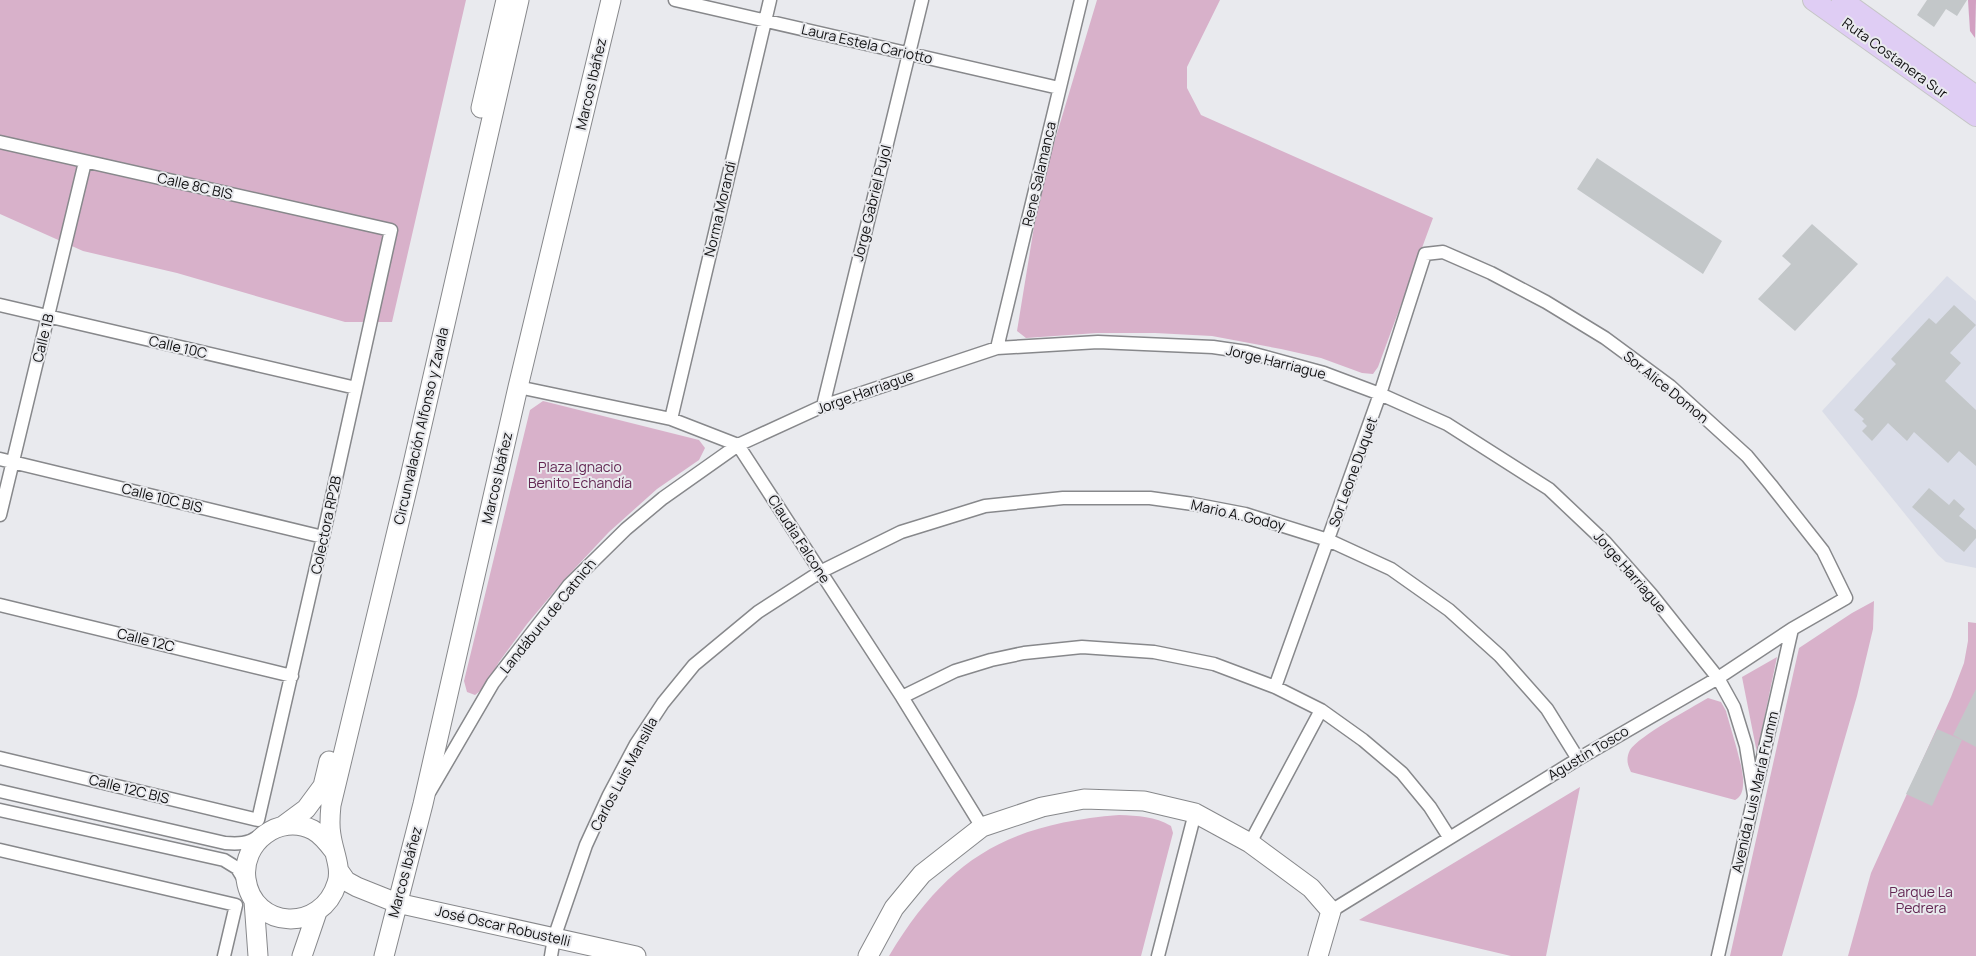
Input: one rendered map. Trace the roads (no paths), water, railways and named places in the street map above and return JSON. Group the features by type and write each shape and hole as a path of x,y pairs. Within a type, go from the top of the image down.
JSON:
{"main road":[{"name":"Circunvalación Alfonso y Zavala","path":"283,826 306,809 323,786 367,620 506,0"},
{"name":"Circunvalación Alfonso y Zavala","path":"334,851 330,824 331,805 403,506 519,0"},
{"name":"Marcos Ibáñez","path":"384,956 423,804 518,387 611,0"},
{"name":"Ruta Costanera Sur","path":"1813,0 1976,116"},
{"name":"Ruta Costanera Sur","path":"1842,0 1976,96"},
{"path":"868,956 894,908 922,874 946,853 982,827 1042,807 1084,799 1144,800 1195,813 1250,843 1311,888 1331,911 1318,956"},
{"path":"245,903 280,918 296,919 312,915 324,907 331,898 338,881 339,872 334,851 325,839 313,830 298,826 261,827 256,842 248,856 245,871 245,903 258,956"},
{"path":"339,872 346,881 370,894"},
{"path":"331,898 342,895 370,894"},
{"name":"José Oscar Robustelli","path":"370,894 552,947 636,956"},
{"path":"302,956 317,912"}],"street":[{"name":"Laura Estela Cariotto","path":"675,0 1060,88"},
{"name":"Norma Morandi","path":"671,419 770,0"},
{"name":"Jorge Gabriel Pujol","path":"823,406 922,0"},
{"name":"Rene Salamanca","path":"997,348 1081,0"},
{"name":"Calle 8C BIS","path":"0,142 390,230"},
{"name":"Calle 1B","path":"0,515 6,461 48,317 86,162"},
{"name":"Colectora RP2B","path":"261,827 292,676 390,230"},
{"name":"Sor Alice Domon","path":"1425,254 1444,252 1491,273 1538,298 1605,338 1670,386 1746,456 1772,485 1823,551 1846,598"},
{"name":"Sor Leone Duquet","path":"1275,687 1380,394 1425,254"},
{"name":"Calle 10C","path":"0,305 356,388"},
{"name":"Jorge Harriague","path":"738,445 823,406 997,348 1098,342 1213,347 1282,360 1324,373 1380,394 1446,424 1549,489 1605,542 1651,594 1718,678 1734,707 1746,746 1754,795"},
{"path":"518,387 671,419 738,445"},
{"name":"Landáburu de Catnich","path":"423,804 493,683 569,585 626,529 663,498 738,445"},
{"name":"Claudia Falcone","path":"738,445 902,697 982,827"},
{"name":"Calle 10C BIS","path":"6,461 323,537"},
{"name":"Mario A. Godoy","path":"820,572 901,532 985,506 1063,498 1150,498 1245,514 1328,540 1391,569 1449,610 1500,656 1547,710 1578,759"},
{"name":"Carlos Luis Mansilla","path":"552,947 586,844 609,794 636,744 662,704 694,665 758,612 820,572"},
{"name":"Agustín Tosco","path":"1331,911 1578,759 1718,678 1792,629 1846,598"},
{"name":"Calle 12C","path":"0,605 292,676"},
{"name":"Avenida Luis María Frumm","path":"1718,956 1792,629"},
{"path":"902,697 955,671 991,660 1024,653 1082,647 1154,652 1214,664 1275,687 1321,710 1363,740 1402,772 1430,807 1449,838"},
{"path":"1250,843 1321,710"},
{"name":"Calle 12C BIS","path":"0,758 261,827"},
{"path":"0,791 225,844 245,843 261,827"},
{"path":"0,810 224,860 237,868 246,883"},
{"path":"1158,956 1195,813"},
{"path":"0,850 245,903 224,956"}],"park label":[{"name":"Plaza Ignacio Benito Echandía","path":"580,476"},
{"name":"Parque La Pedrera","path":"1921,900"}]}
